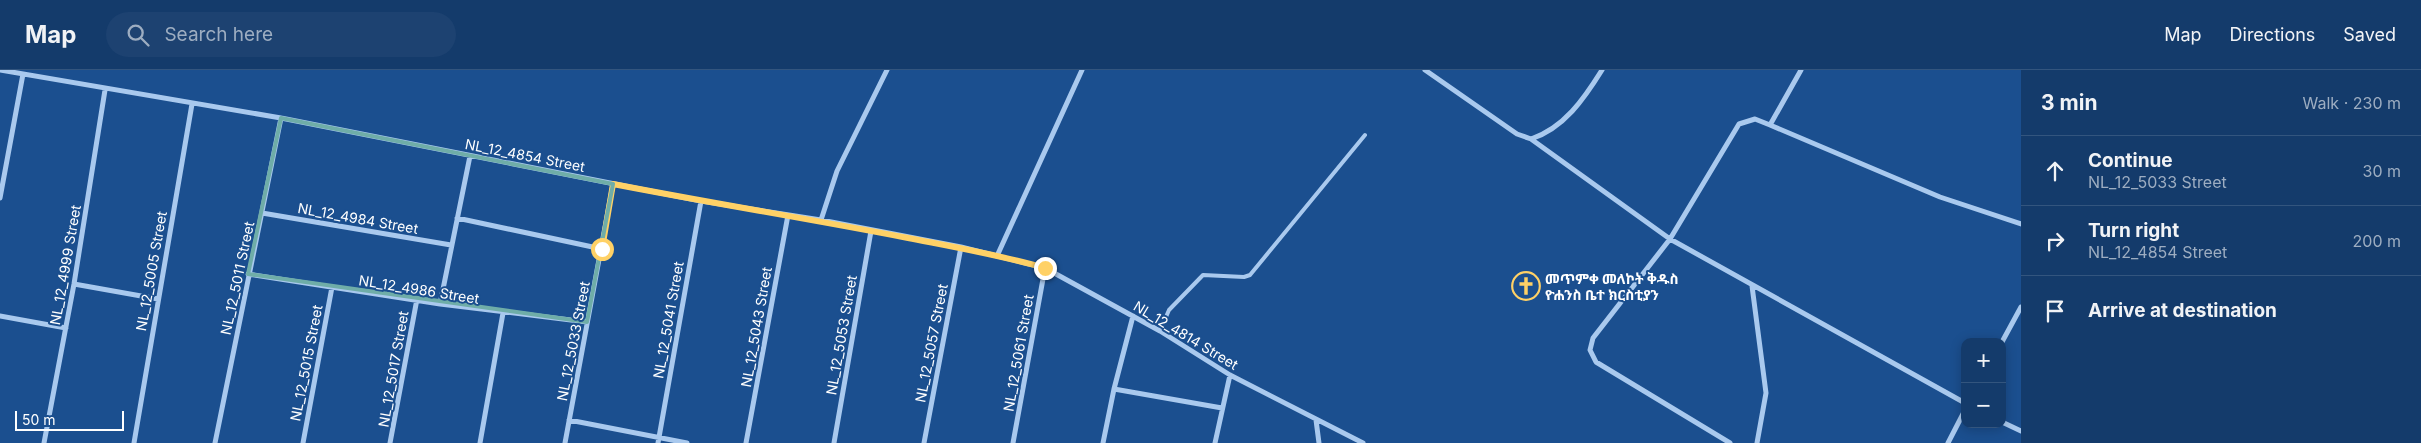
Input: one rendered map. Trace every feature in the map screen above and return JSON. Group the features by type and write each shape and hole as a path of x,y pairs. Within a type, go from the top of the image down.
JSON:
{"street":[{"name":"NL_12_4854 Street","path":"0,70 105,90 281,118 701,201 821,220 961,247 1045,268"},
{"path":"821,220 837,171 886,70"},
{"path":"996,256 1082,70"},
{"path":"1425,70 1517,134 1530,139 1670,239 1961,401"},
{"path":"1434,76 1437,70"},
{"path":"1530,139 1545,134 1569,116 1602,70"},
{"path":"1770,125 1800,70"},
{"path":"0,198 23,74"},
{"name":"NL_12_4999 Street","path":"44,443 74,284 105,90"},
{"name":"NL_12_5005 Street","path":"134,443 192,104"},
{"name":"NL_12_5011 Street","path":"215,443 281,118"},
{"path":"1728,443 1596,362 1590,350 1593,338 1670,239 1739,124 1755,119 1940,197 2021,224"},
{"path":"440,304 470,156"},
{"name":"NL_12_5033 Street","path":"565,443 613,184"},
{"name":"NL_12_5041 Street","path":"658,443 701,201"},
{"name":"NL_12_4984 Street","path":"262,213 451,245"},
{"name":"NL_12_5043 Street","path":"746,443 788,215"},
{"path":"457,218 602,249"},
{"name":"NL_12_5053 Street","path":"834,443 871,231"},
{"name":"NL_12_5057 Street","path":"924,443 961,247"},
{"name":"NL_12_4814 Street","path":"1045,268 1160,330 1230,375 1363,443"},
{"name":"NL_12_5061 Street","path":"1013,443 1045,268"},
{"name":"NL_12_4986 Street","path":"248,274 503,313 587,322"},
{"path":"74,284 158,299"},
{"path":"1752,286 1766,393 1757,443"},
{"name":"NL_12_5015 Street","path":"303,443 332,287"},
{"name":"NL_12_5017 Street","path":"390,443 417,299"},
{"path":"2004,338 2021,307"},
{"path":"480,443 503,313"},
{"path":"0,316 66,328"},
{"path":"1104,443 1114,389 1133,316"},
{"path":"1215,443 1230,375"},
{"path":"1114,389 1222,408"},
{"path":"1948,443 1961,418"},
{"path":"569,420 659,436 687,443"},
{"path":"1316,420 1319,443"},
{"path":"2006,424 2021,431"}],"lane":[{"path":"1160,330 1169,310 1204,275 1244,277 1250,275 1365,135"}],"highlighted area":[{"path":"281,118 613,184 587,322 248,274"}],"place":[{"name":"መጥምቀ መለኮት ቅዱስ ዮሐንስ ቤተ ክርስቲያን","path":"1526,286"}],"route":[{"path":"602,249 613,184 701,201 821,220 961,247 1045,268"}]}
